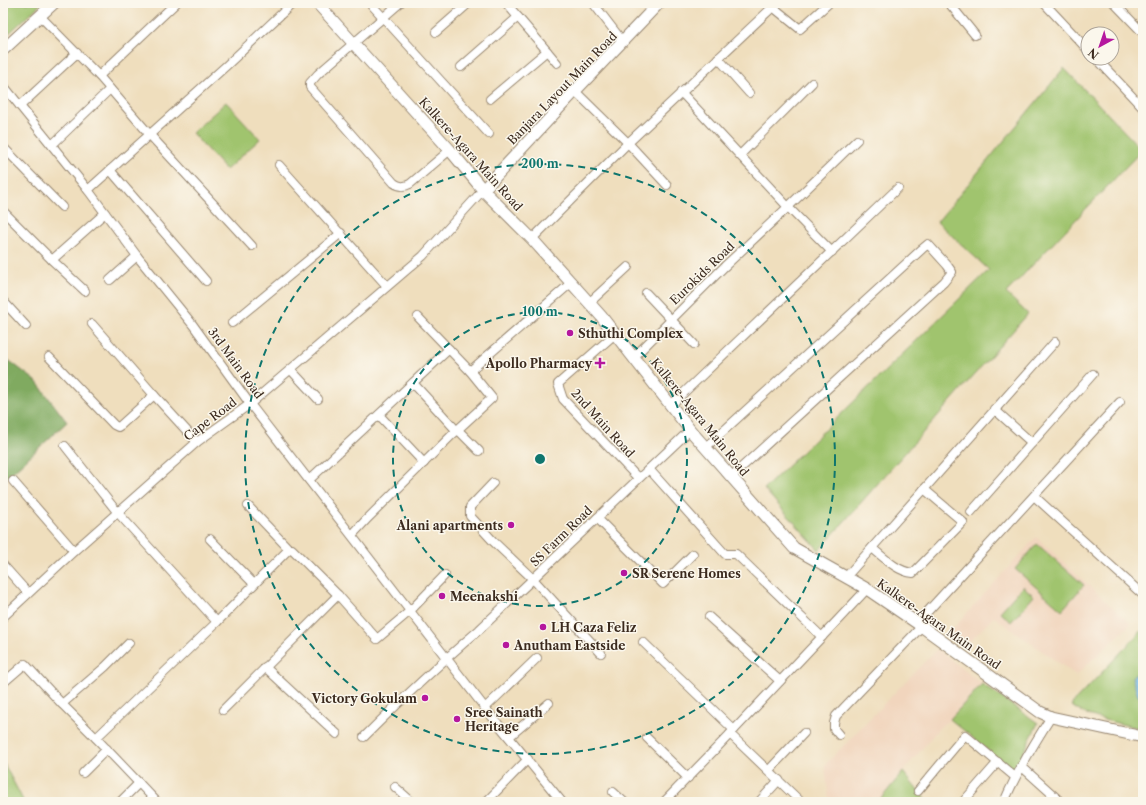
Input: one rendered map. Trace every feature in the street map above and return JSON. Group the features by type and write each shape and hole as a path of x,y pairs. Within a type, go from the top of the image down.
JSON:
{"street":[{"path":"3,50 54,3"},
{"path":"99,76 176,3"},
{"path":"88,190 293,3"},
{"name":"Kalkere-Agara Main Road","path":"317,3 355,43 450,150 483,190 572,282 634,357 690,430 794,548 867,589 1034,708 1051,717 1143,737"},
{"path":"370,3 489,134"},
{"path":"400,3 318,74 310,83 310,87 394,183 402,186 410,184 450,150"},
{"path":"436,32 469,3"},
{"path":"506,3 558,63"},
{"path":"593,3 623,42"},
{"name":"Banjara Layout Main Road","path":"483,190 574,91 623,42 659,3"},
{"path":"532,239 628,143 775,5 800,29 829,3"},
{"path":"949,3 976,35"},
{"path":"1044,3 1080,41"},
{"path":"1114,3 1143,33"},
{"path":"40,16 99,76 150,135 252,246"},
{"path":"461,67 518,17"},
{"path":"490,99 547,51"},
{"path":"20,106 77,53"},
{"path":"718,58 749,93"},
{"path":"1104,66 1143,108"},
{"path":"740,155 812,83"},
{"name":"3rd Main Road","path":"3,85 88,190 137,256 193,325 250,404 485,708 562,802"},
{"path":"52,145 110,89"},
{"path":"574,91 628,143 667,185"},
{"path":"681,92 788,208 832,252"},
{"name":"Eurokids Road","path":"634,357 725,266 788,208 857,140"},
{"path":"3,147 62,207"},
{"path":"279,165 387,286"},
{"path":"110,170 206,281"},
{"path":"671,405 898,188"},
{"name":"Cape Road","path":"3,617 74,551 197,442 250,404 423,256 483,190"},
{"path":"3,212 85,291"},
{"path":"52,260 105,213"},
{"path":"232,322 341,233"},
{"path":"706,447 928,244 947,265 952,272 944,282 731,476"},
{"path":"110,280 137,256"},
{"path":"590,303 628,268"},
{"path":"470,371 572,282"},
{"path":"646,293 694,344"},
{"path":"3,301 26,326"},
{"path":"352,535 457,430 492,398 470,371 418,317"},
{"path":"92,324 197,442"},
{"name":"2nd Main Road","path":"615,334 558,384 563,399 638,478"},
{"path":"846,577 1055,342"},
{"path":"309,480 449,349"},
{"path":"49,357 114,425 118,427 121,426 154,395"},
{"path":"291,370 318,399"},
{"path":"971,512 1094,374"},
{"path":"413,384 479,451"},
{"path":"839,735 834,729 836,716 1120,402"},
{"path":"994,409 1032,443"},
{"path":"379,415 424,463"},
{"name":"SS Farm Road","path":"364,738 401,700 479,630 690,430"},
{"path":"65,446 118,513 217,622"},
{"path":"649,469 725,554 736,554 822,637"},
{"path":"13,481 74,551"},
{"path":"493,483 470,507 470,516 493,541 533,578 601,653"},
{"path":"872,548 888,561 907,572 913,573 963,522 924,488"},
{"path":"1034,496 1143,595"},
{"path":"248,506 289,549 292,549 338,595 377,639 410,611 445,575"},
{"path":"597,518 664,584 693,554"},
{"path":"210,539 254,584"},
{"path":"96,738 217,622 289,549"},
{"path":"3,566 28,593"},
{"path":"664,802 867,589"},
{"path":"223,710 338,595"},
{"path":"709,617 780,681"},
{"path":"643,642 801,802"},
{"path":"62,704 129,643"},
{"path":"485,708 537,658"},
{"path":"3,683 25,664 157,802"},
{"path":"265,667 337,734"},
{"path":"509,738 549,703"},
{"path":"1004,802 1021,766 1051,717"},
{"path":"769,770 804,733"},
{"path":"918,791 965,735 1015,777"},
{"path":"648,738 688,778"},
{"path":"82,773 107,749"},
{"path":"486,802 528,759"},
{"path":"963,802 998,762"},
{"path":"1021,766 1061,802"},
{"path":"759,802 779,780"},
{"path":"120,802 139,784"},
{"path":"395,787 412,802"},
{"path":"613,792 624,802"}],"shaded area":[{"path":"1036,537 1131,624 1076,675 994,617 966,645 950,632"},
{"path":"937,649 982,684 950,719 939,728 878,802 829,802 825,765"}],"green space":[{"path":"3,3 42,3 6,36 3,33"},
{"path":"1064,68 1142,150 1006,293 1028,314 819,550 764,489 989,270 937,222"},
{"path":"226,102 260,139 226,170 192,133"},
{"path":"3,356 36,381 67,422 3,481"},
{"path":"1037,544 1084,585 1062,610 1015,569"},
{"path":"1023,586 1034,596 1011,622 1000,612"},
{"path":"1143,629 1143,729 1115,723 1085,714 1071,705"},
{"path":"982,684 1038,723 1014,772 950,719"},
{"path":"3,762 24,802 3,802"},
{"path":"903,772 927,802 878,802"}],"water":[{"path":"1143,670 1143,698 1138,696 1132,677"}],"place":[{"name":"Sthuthi Complex","path":"570,333"},
{"name":"Apollo Pharmacy","path":"600,363"},
{"name":"Alani apartments","path":"511,525"},
{"name":"SR Serene Homes","path":"624,573"},
{"name":"Meenakshi","path":"442,596"},
{"name":"LH Caza Feliz","path":"543,627"},
{"name":"Anutham Eastside","path":"506,645"},
{"name":"Victory Gokulam","path":"425,698"},
{"name":"Sree Sainath Heritage","path":"457,719"}]}
